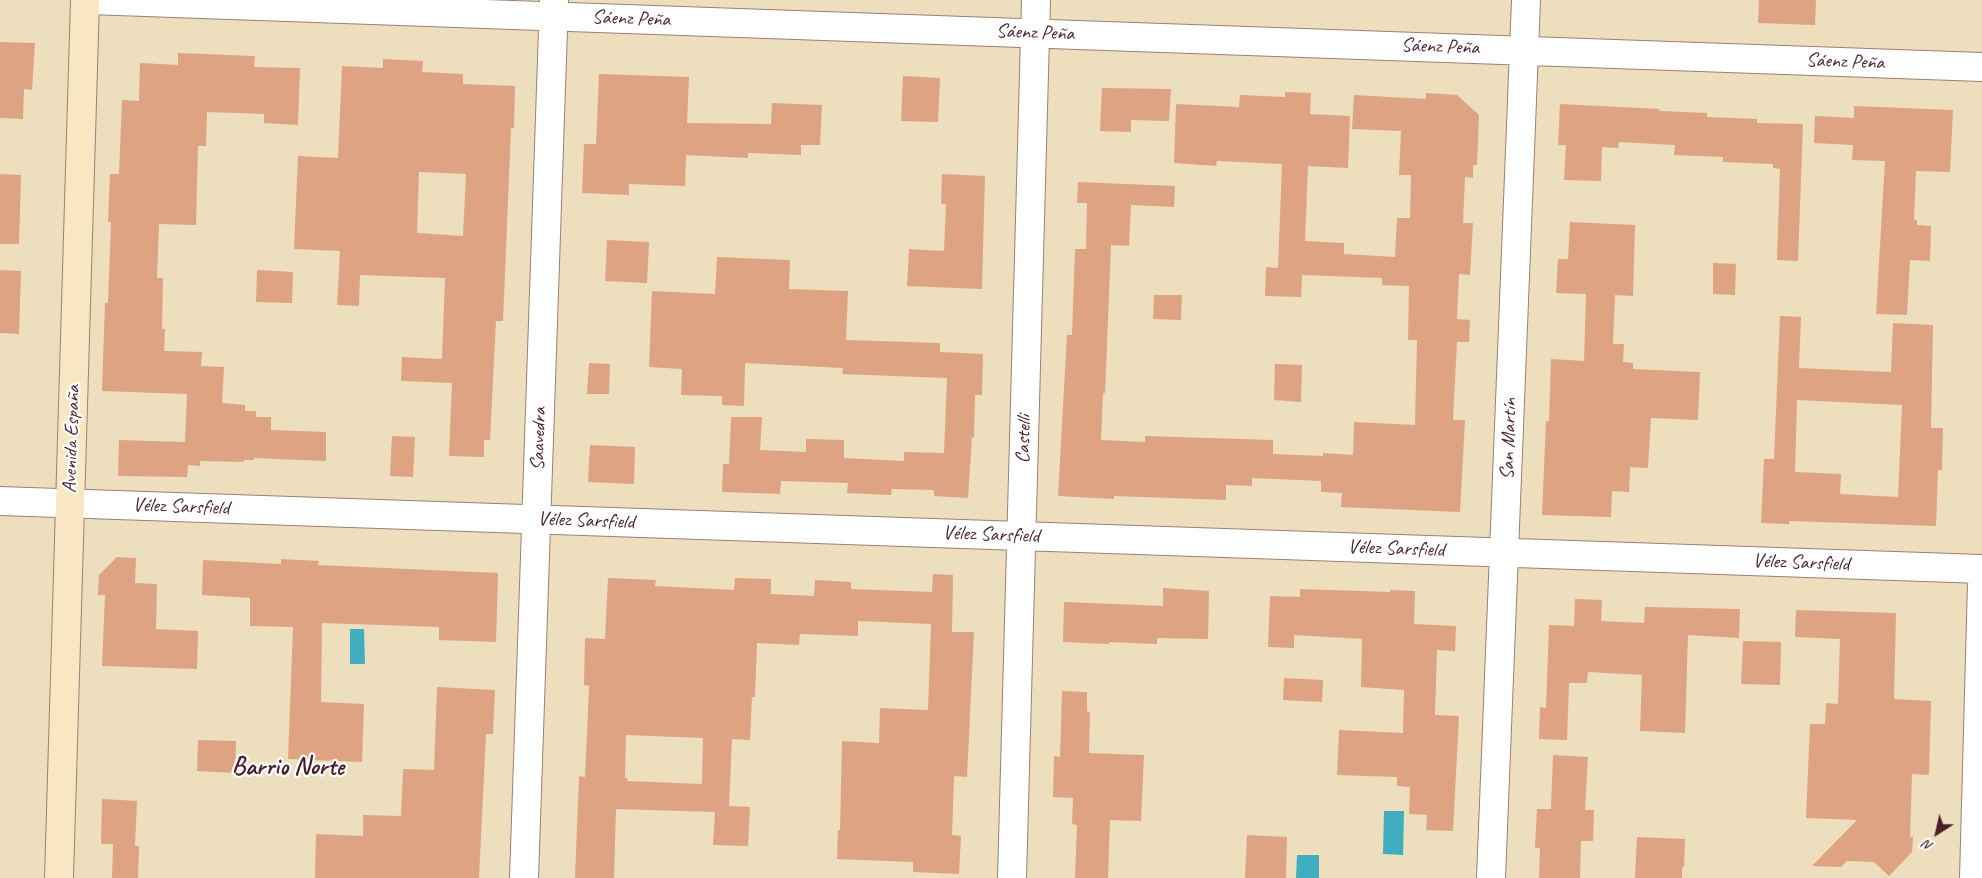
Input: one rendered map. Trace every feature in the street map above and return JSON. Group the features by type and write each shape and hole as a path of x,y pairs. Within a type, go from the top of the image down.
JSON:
{"main road":[{"name":"Avenida España","path":"59,878 87,0"}],"street":[{"name":"Sáenz Peña","path":"87,0 554,8 1036,33 1982,66"},
{"name":"Castelli","path":"1012,878 1036,0"},
{"name":"San Martín","path":"1491,878 1526,0"},
{"name":"Saavedra","path":"524,878 554,8"},
{"name":"Vélez Sarsfield","path":"0,501 1982,569"},
{"path":"1974,878 1982,583"}],"water":[{"path":"350,629 364,629 365,664 350,664"},
{"path":"1384,811 1404,811 1403,855 1383,854"},
{"path":"1297,855 1319,855 1319,878 1296,878"}],"building":[{"path":"1759,0 1816,0 1815,25 1758,23"},
{"path":"0,42 35,43 32,90 24,89 23,119 0,118"},
{"path":"178,53 255,56 254,67 300,68 298,125 264,123 264,114 207,112 206,146 198,146 196,225 159,224 157,278 163,278 162,329 165,329 164,351 202,352 201,366 224,367 222,403 245,405 245,411 256,411 256,417 271,417 271,430 326,432 326,461 254,458 254,460 244,460 244,462 200,461 200,466 188,465 187,477 118,476 119,440 185,442 187,394 102,391 105,303 108,303 111,222 108,222 110,174 119,174 122,100 139,101 140,63 178,65"},
{"path":"383,59 423,61 422,72 463,74 463,84 515,86 514,128 511,128 503,321 496,321 490,440 484,440 484,457 449,456 452,383 401,381 402,357 442,359 445,278 360,275 359,306 337,305 340,251 294,249 298,156 338,158 342,66 383,68","holes":["419,172 466,174 463,236 417,233"]},
{"path":"599,74 689,77 687,123 771,124 772,103 822,105 820,145 801,145 801,155 748,153 748,158 686,155 685,186 629,184 629,195 582,193 584,144 596,144"},
{"path":"903,76 940,78 938,122 901,121"},
{"path":"1102,88 1171,89 1169,121 1131,120 1131,132 1100,131"},
{"path":"1285,92 1311,93 1310,114 1350,116 1348,168 1308,166 1305,241 1344,243 1344,254 1395,257 1397,218 1410,218 1411,175 1399,175 1401,131 1352,129 1354,95 1426,99 1426,93 1457,95 1479,115 1477,165 1473,165 1473,178 1465,177 1463,223 1473,223 1470,275 1459,274 1457,319 1470,320 1469,342 1457,342 1453,420 1465,420 1460,512 1341,507 1342,493 1321,492 1321,481 1252,478 1252,486 1226,485 1226,500 1114,496 1114,499 1058,496 1067,335 1072,335 1075,249 1086,249 1087,203 1077,203 1078,182 1175,186 1174,207 1131,205 1129,246 1111,245 1105,393 1103,393 1101,440 1145,442 1145,436 1273,440 1273,454 1323,456 1323,453 1353,455 1354,422 1415,425 1417,340 1408,340 1409,286 1382,285 1382,278 1302,275 1301,297 1265,296 1266,267 1278,268 1282,164 1217,161 1216,166 1174,163 1176,104 1239,107 1240,95 1285,97"},
{"path":"1560,104 1660,109 1659,111 1707,113 1707,117 1757,119 1757,123 1803,124 1798,261 1777,260 1780,169 1773,168 1773,164 1723,162 1723,157 1674,155 1675,145 1619,142 1618,148 1602,147 1601,181 1564,180 1566,145 1558,145"},
{"path":"1854,106 1953,110 1950,172 1916,171 1914,220 1917,220 1917,225 1931,226 1930,261 1910,260 1907,315 1876,314 1885,161 1852,160 1853,145 1814,143 1815,116 1854,118"},
{"path":"0,174 21,175 19,244 0,244"},
{"path":"942,174 985,176 982,289 907,286 909,249 944,251 946,204 941,204"},
{"path":"1570,222 1635,225 1633,296 1615,295 1613,344 1624,344 1623,362 1633,363 1633,369 1700,372 1698,420 1651,418 1648,468 1630,467 1629,492 1612,491 1611,517 1542,515 1546,421 1549,421 1551,359 1584,361 1586,294 1556,293 1558,259 1568,259"},
{"path":"607,240 649,242 647,283 605,281"},
{"path":"717,257 790,260 789,289 848,291 846,340 940,343 940,352 983,354 982,395 975,395 974,438 972,437 968,498 934,496 934,490 892,489 891,495 847,493 848,483 781,481 780,494 722,492 723,464 729,464 731,417 762,417 760,450 806,452 806,439 844,440 844,458 904,461 904,452 944,453 947,378 842,374 843,368 745,363 744,406 722,405 722,396 681,395 682,369 649,367 652,291 715,294"},
{"path":"1713,263 1736,264 1735,295 1713,294"},
{"path":"0,270 21,271 19,334 0,333"},
{"path":"257,270 293,272 292,303 256,302"},
{"path":"1154,295 1182,295 1181,320 1153,319"},
{"path":"1780,316 1801,317 1799,368 1891,372 1893,323 1933,325 1931,428 1943,428 1942,470 1938,470 1936,526 1789,521 1789,524 1761,523 1764,459 1774,459","holes":["1797,400 1902,405 1898,497 1840,494 1841,474 1795,472"]},
{"path":"589,363 610,364 609,394 587,394"},
{"path":"1275,364 1302,365 1301,402 1274,400"},
{"path":"392,436 415,437 413,477 390,476"},
{"path":"590,445 635,447 634,484 588,482"},
{"path":"117,557 136,558 135,583 157,584 156,629 198,631 197,669 102,666 105,595 98,595 99,575"},
{"path":"281,559 319,561 318,565 498,573 496,642 439,640 439,627 322,623 321,702 364,704 362,762 288,759 293,627 250,626 250,598 202,595 203,560 281,564"},
{"path":"933,574 953,575 952,632 974,632 967,777 954,776 952,835 961,836 959,874 913,872 913,862 837,859 838,830 840,830 842,741 879,743 880,708 928,710 931,624 858,621 858,636 800,634 799,645 757,643 755,697 752,697 750,740 732,739 729,806 750,807 748,846 713,845 715,812 616,809 614,878 575,878 579,776 585,777 587,735 589,686 584,685 585,638 605,639 608,578 656,580 655,586 734,590 735,578 771,579 771,594 814,596 815,580 851,582 851,589 932,592","holes":["626,735 703,738 702,784 627,781 628,778 625,778"]},
{"path":"1163,588 1209,591 1208,639 1157,638 1157,644 1063,642 1064,602 1163,606"},
{"path":"1300,589 1415,591 1414,624 1456,626 1455,651 1437,650 1435,715 1459,716 1453,831 1426,830 1427,815 1409,814 1410,787 1397,786 1397,777 1337,775 1339,730 1403,733 1404,690 1361,687 1362,639 1294,635 1294,648 1268,647 1270,596 1300,597"},
{"path":"1575,599 1602,600 1601,621 1644,623 1645,607 1740,609 1739,638 1688,635 1685,733 1640,731 1642,675 1588,672 1587,683 1569,683 1567,740 1539,739 1540,707 1546,708 1549,625 1574,626"},
{"path":"1796,610 1896,613 1894,699 1931,701 1929,775 1912,774 1910,837 1913,837 1912,852 1889,876 1874,862 1847,861 1841,867 1812,866 1857,820 1806,818 1810,724 1825,724 1826,703 1838,704 1840,639 1795,637"},
{"path":"1743,641 1781,642 1780,685 1741,684"},
{"path":"1284,678 1323,680 1322,702 1283,700"},
{"path":"437,687 495,690 493,734 486,734 479,878 315,878 316,834 363,836 363,815 401,816 403,769 434,770"},
{"path":"1062,691 1087,692 1087,711 1090,712 1089,753 1144,755 1141,821 1110,820 1108,878 1075,878 1077,825 1072,824 1073,798 1053,797 1054,756 1060,757"},
{"path":"198,740 236,741 235,773 197,771"},
{"path":"1553,755 1588,757 1585,810 1594,810 1593,841 1581,841 1580,878 1539,878 1540,848 1535,848 1537,809 1551,809"},
{"path":"102,799 137,801 135,846 139,846 138,878 112,878 113,844 101,844"},
{"path":"1247,835 1287,837 1286,878 1245,878"},
{"path":"1637,837 1685,839 1682,878 1635,878"}],"district":[{"name":"Barrio Norte","path":"288,767"}]}
